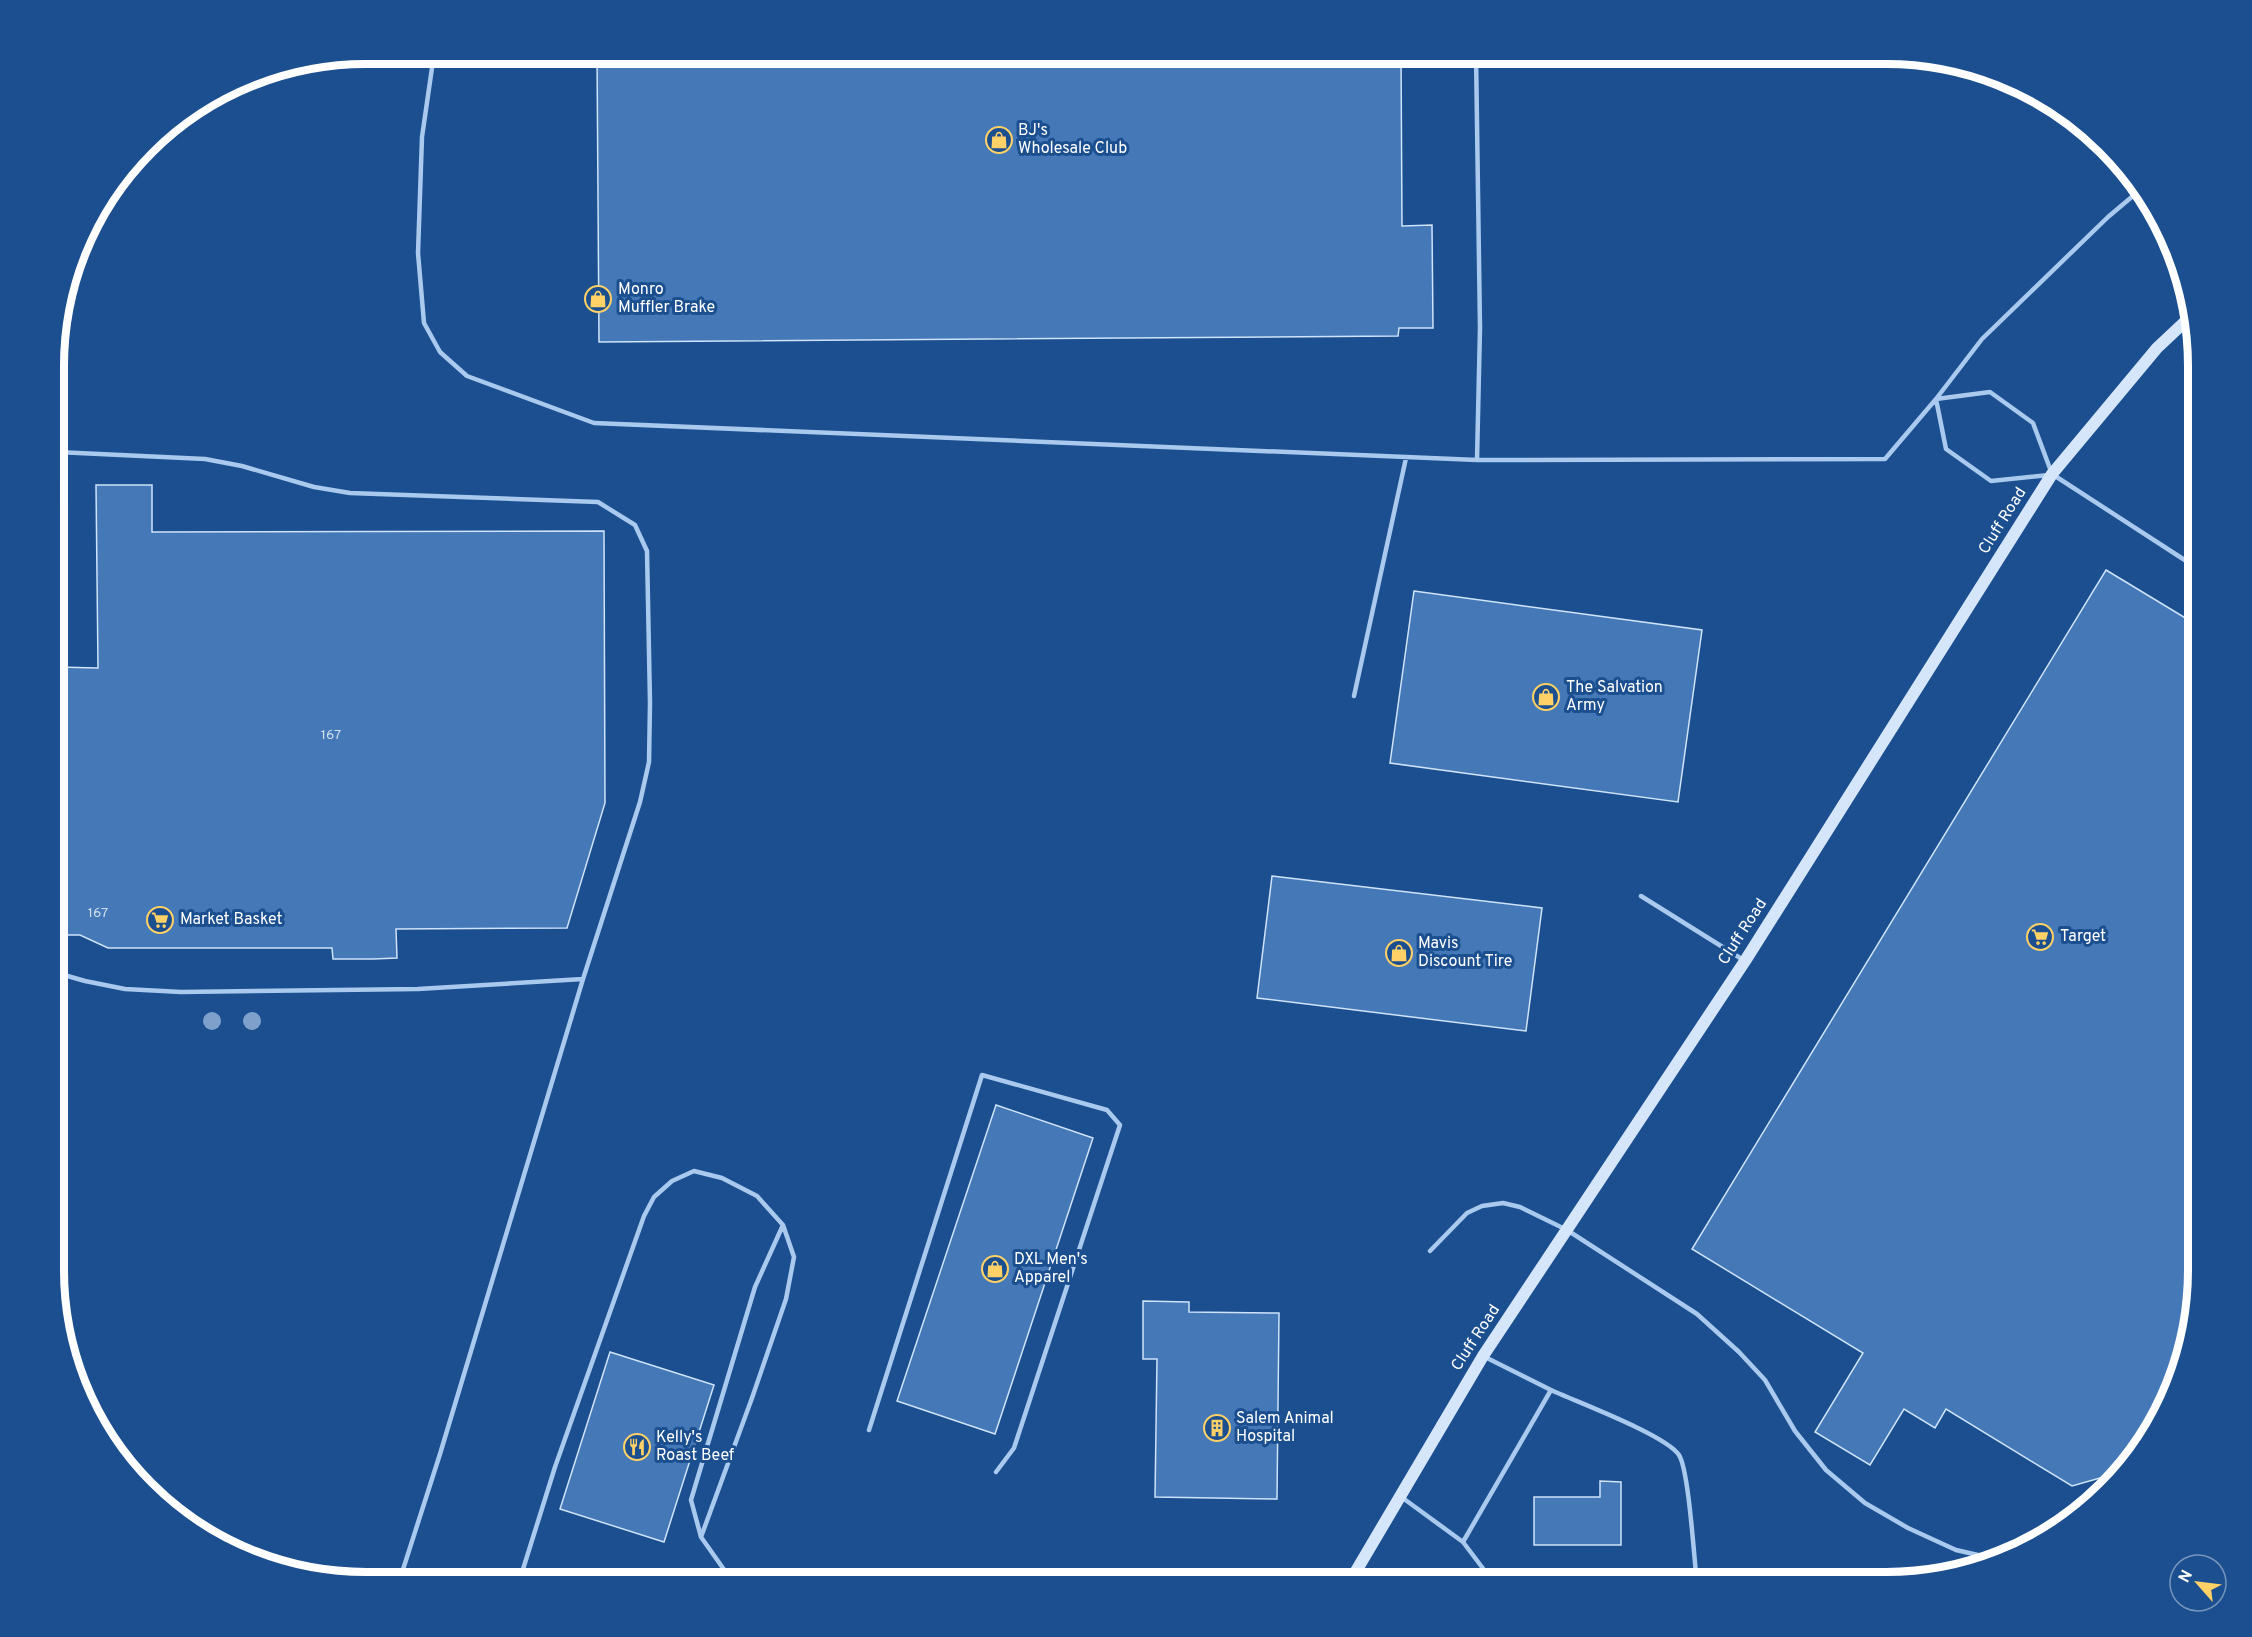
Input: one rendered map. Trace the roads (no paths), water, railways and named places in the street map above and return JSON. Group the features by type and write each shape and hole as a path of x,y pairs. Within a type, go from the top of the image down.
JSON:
{"street":[{"name":"Cluff Road","path":"1355,1572 1483,1356 1745,961 2052,474 2157,348 2184,322"}],"lane":[{"path":"433,64 422,137 418,253 424,323 440,352 467,376 594,423 1477,460 1885,459 1936,399 1982,339 2134,195"},
{"path":"1476,64 1480,328 1477,460"},
{"path":"1936,399 1990,392 2033,423 2052,474 2188,562"},
{"path":"1936,399 1946,449 1991,482 2052,474"},
{"path":"64,452 205,459 242,466 314,487 350,493 598,502 635,525 647,551 649,762 640,802 583,979 402,1572"},
{"path":"1354,696 1406,458"},
{"path":"1641,896 1745,961"},
{"path":"64,975 125,989 181,992 418,989 583,979"},
{"path":"869,1430 982,1075 1107,1110 1120,1125 1014,1448 996,1472"},
{"path":"522,1572 562,1445 644,1216 654,1197 672,1181 694,1171 722,1178 757,1196 783,1225 794,1257 786,1299 701,1537"},
{"path":"1430,1251 1467,1213 1482,1206 1503,1203 1520,1207 1567,1230 1697,1314 1739,1352 1765,1380 1795,1431 1826,1470 1865,1503 1908,1528 1956,1550 1983,1556"},
{"path":"724,1572 701,1537 691,1500 755,1287 783,1225"},
{"path":"1483,1356 1551,1390 1664,1441 1679,1455 1685,1481 1696,1572"},
{"path":"1463,1542 1551,1390"},
{"path":"1399,1496 1463,1542 1486,1572"}],"place":[{"name":"BJ's Wholesale Club","path":"999,140"},
{"name":"Monro Muffler Brake","path":"598,299"},
{"name":"The Salvation Army","path":"1546,697"},
{"name":"Market Basket","path":"160,920"},
{"name":"Target","path":"2040,937"},
{"name":"Mavis Discount Tire","path":"1399,953"},
{"name":"DXL Men's Apparel","path":"995,1269"},
{"name":"Salem Animal Hospital","path":"1217,1428"},
{"name":"Kelly's Roast Beef","path":"637,1447"}]}
